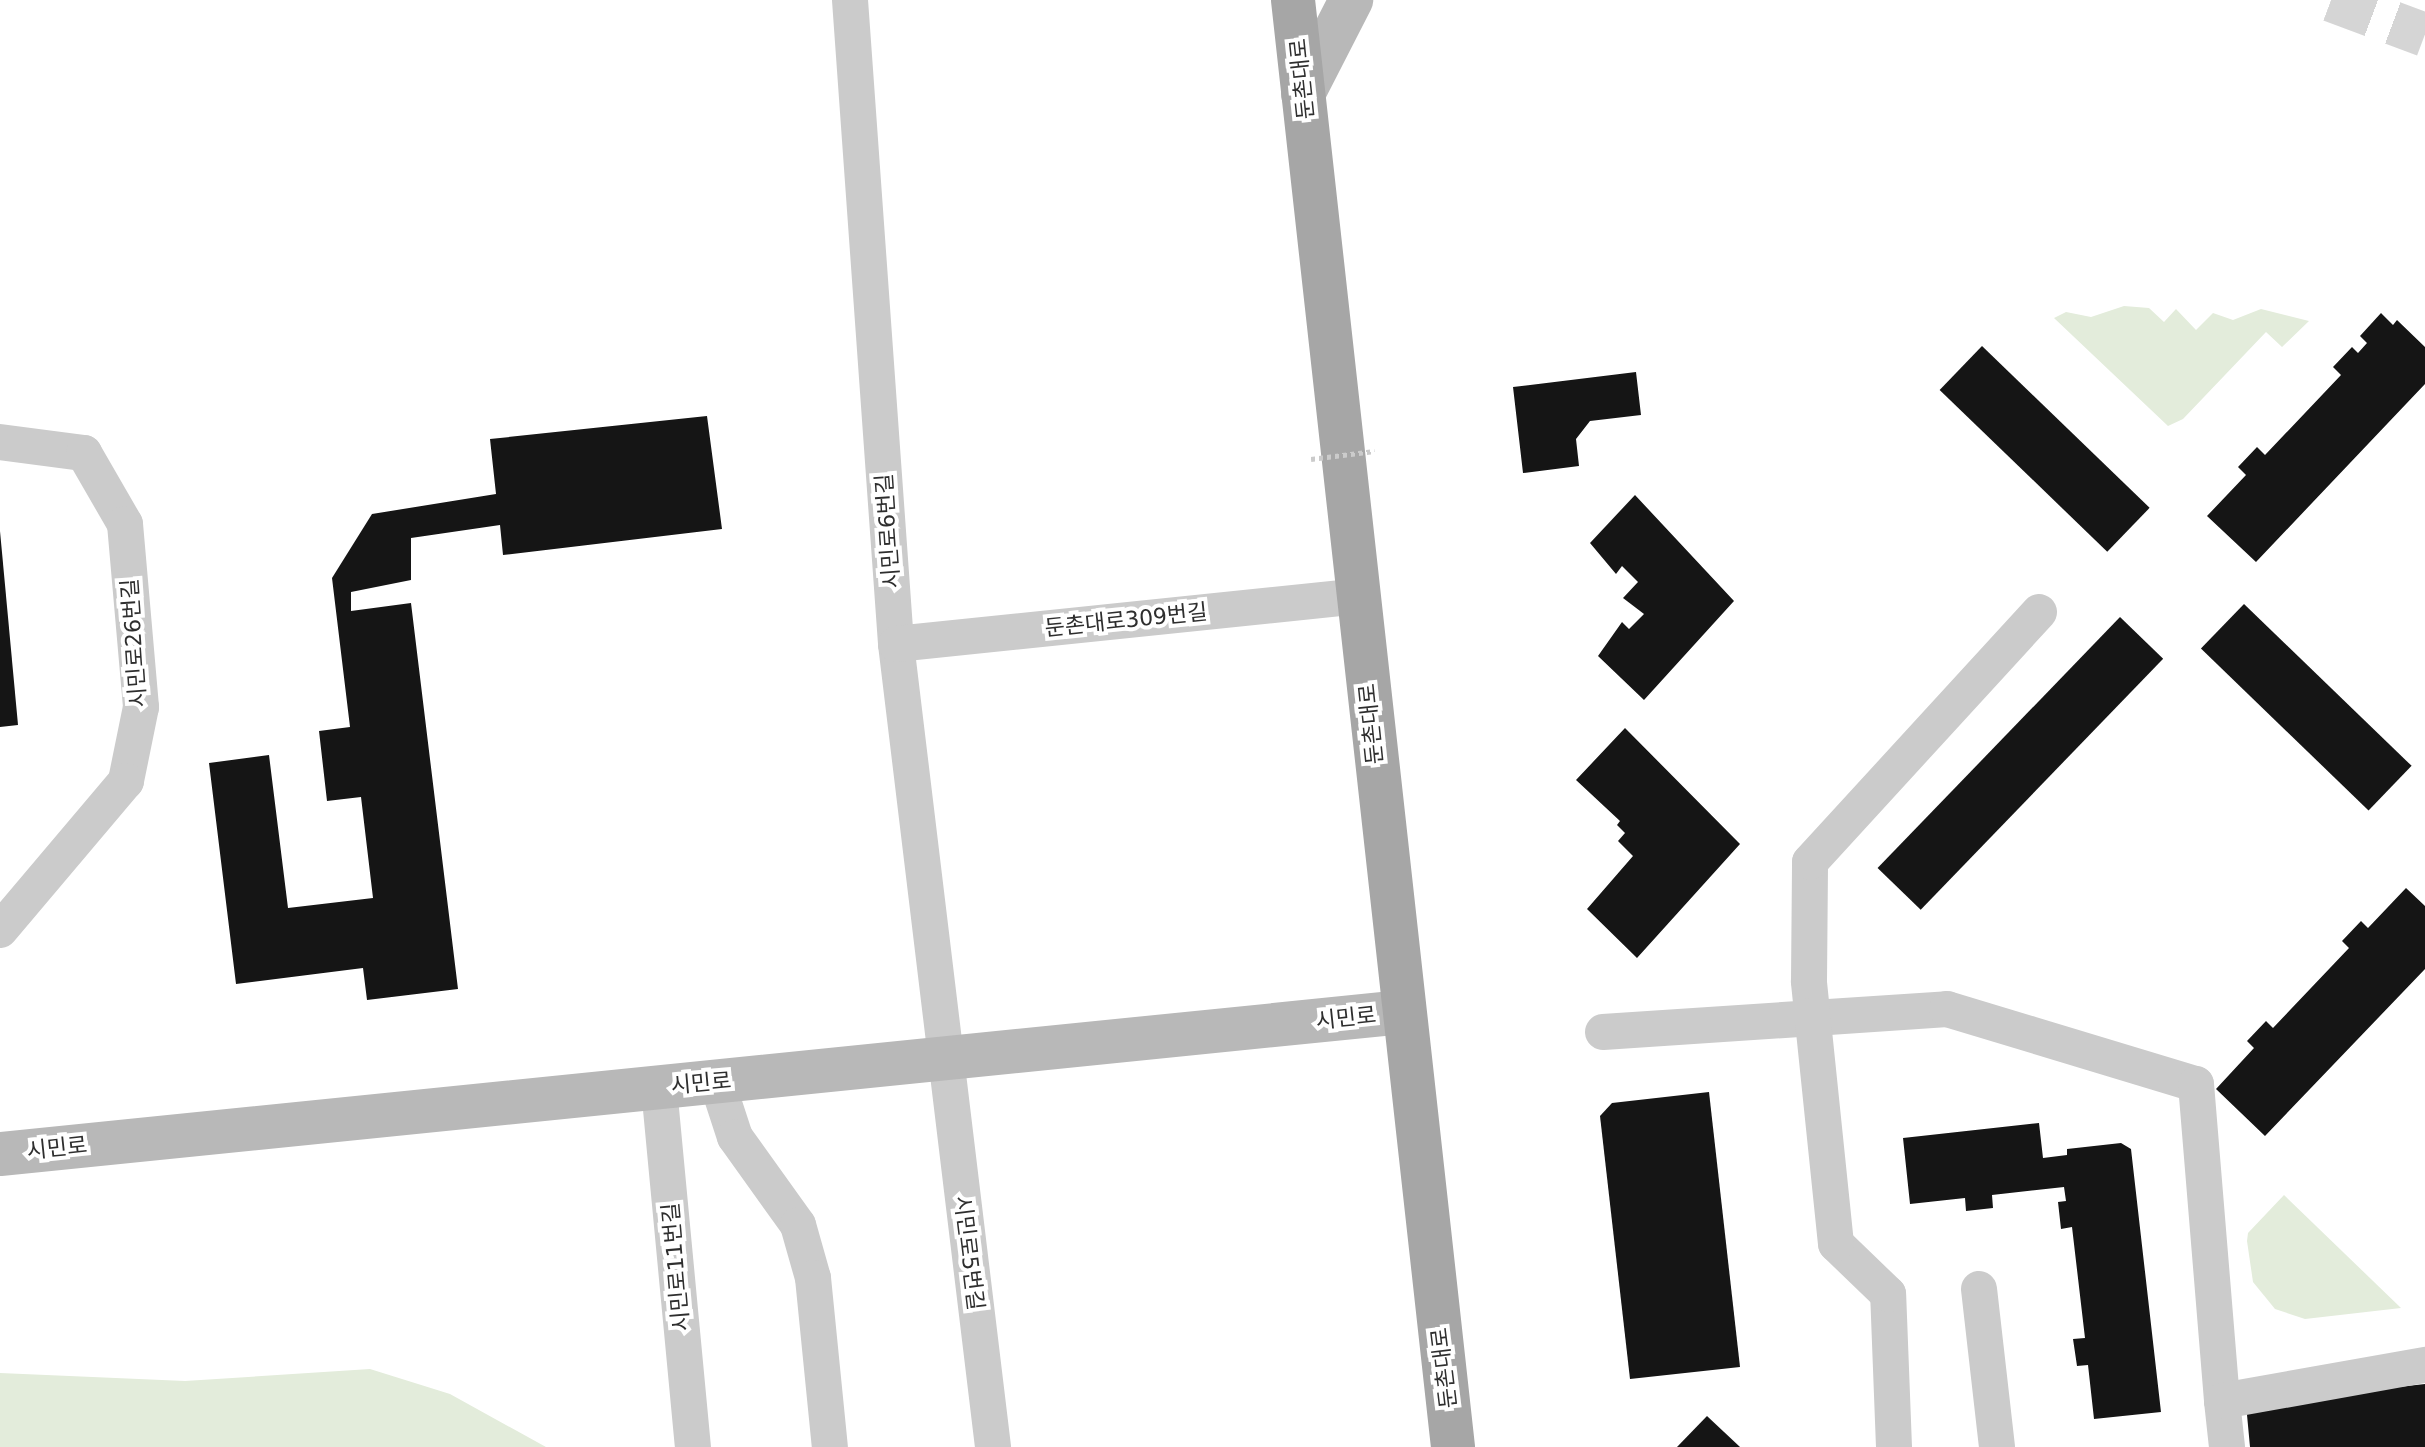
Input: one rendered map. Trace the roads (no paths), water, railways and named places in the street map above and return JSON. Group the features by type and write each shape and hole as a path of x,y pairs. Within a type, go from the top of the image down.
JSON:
{"main road":[{"name":"둔촌대로","path":"1293,0 1453,1447"},
{"path":"1303,94 1351,0"},
{"name":"시민로","path":"0,1154 1403,1012"}],"street":[{"name":"시민로6번길","path":"850,0 896,644 944,1059"},
{"name":"시민로26번길","path":"0,442 84,453 125,524 141,707 126,781 0,930"},
{"name":"둔촌대로309번길","path":"896,644 1357,596"},
{"path":"1894,1447 1888,1294 1836,1244 1813,1018 1810,862 2039,612"},
{"path":"1603,1032 1947,1009 2196,1084 2227,1447"},
{"name":"시민로5번길","path":"944,1059 993,1447"},
{"path":"717,1082 735,1137 798,1225 813,1278 830,1447"},
{"name":"시민로11번길","path":"659,1088 693,1447"},
{"path":"1979,1289 1997,1447"},
{"path":"2222,1401 2425,1365"}],"tunnel":[{"path":"2331,0 2425,35"}]}
